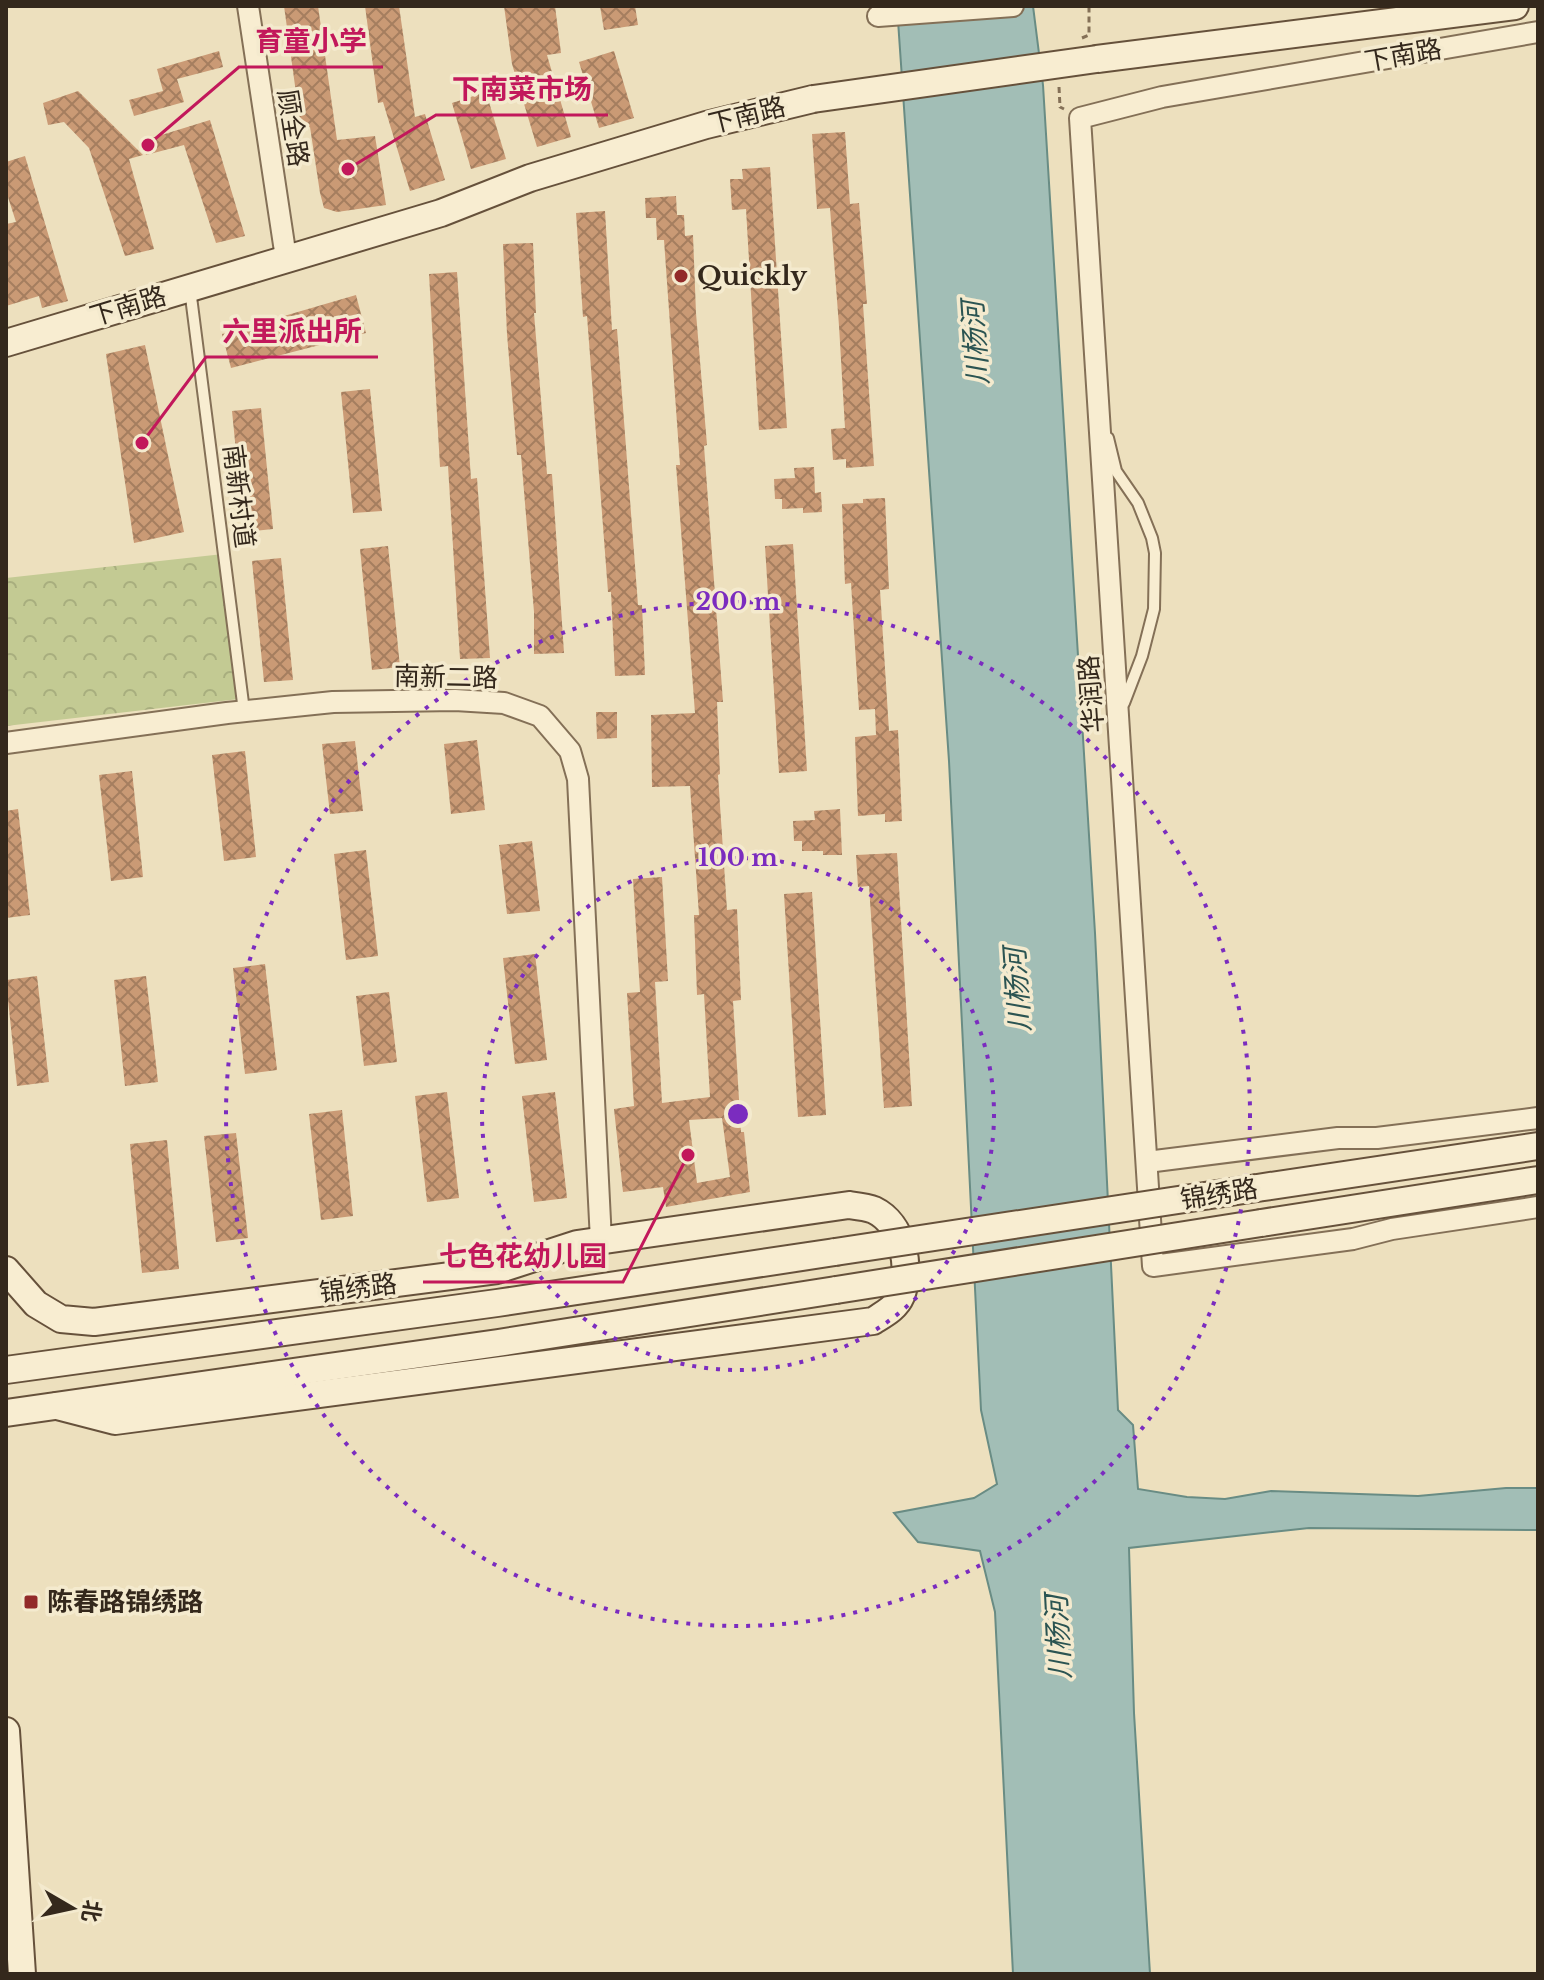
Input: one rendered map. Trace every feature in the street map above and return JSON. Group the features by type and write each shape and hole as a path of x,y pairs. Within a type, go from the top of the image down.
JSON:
{"main road":[{"name":"下南路","path":"6,343 441,213 530,178 741,115 813,99 1097,59 1515,6"},
{"name":"锦绣路","path":"6,1370 497,1303 1538,1146"},
{"name":"锦绣路","path":"6,1413 498,1343 1538,1180"},
{"name":"锦绣路","path":"6,1270 36,1304 61,1319 94,1322 497,1270 577,1244 849,1205 876,1211 894,1230 903,1247 905,1272 901,1296 890,1311 873,1321 115,1421 57,1406"},
{"path":"6,1731 22,1974"}],"street":[{"name":"顾全路","path":"248,6 286,258"},
{"path":"878,16 1013,6"},
{"name":"下南路","path":"1080,118 1162,97 1538,32"},
{"name":"华润路","path":"1080,118 1153,1266 1353,1239 1392,1229 1538,1207"},
{"name":"南新二路","path":"6,743 333,702 455,700 504,703 540,716 570,751 578,779 601,1241"},
{"path":"1147,1162 1338,1138 1377,1138 1538,1118"}],"lane":[{"name":"南新村道","path":"190,287 244,711"},
{"path":"1098,401 1116,471 1138,503 1155,553 1154,609 1142,656 1125,695 1119,728"}],"green space":[{"path":"223,554 239,699 6,726 6,578"}],"water":[{"name":"川杨河","path":"897,6 1033,6 1043,85 1095,933 1118,1410 1133,1425 1138,1489 1225,1499 1271,1491 1418,1496 1538,1488 1538,1530 1309,1528 1129,1548 1134,1713 1150,1974 1013,1974 995,1612 980,1551 918,1542 894,1513 974,1498 997,1484 981,1410 949,761"}],"building":[{"path":"284,6 318,6 337,140 375,136 386,205 337,212 324,208 310,127 301,129"},
{"path":"365,6 399,6 415,117 425,114 445,180 410,191 383,102 378,103"},
{"path":"504,6 555,6 561,53 547,55 571,137 537,147 512,64"},
{"path":"600,6 635,6 638,25 604,30"},
{"path":"219,51 223,67 177,79 184,102 134,116 129,100 163,91 157,69"},
{"path":"614,51 634,118 599,128 579,62"},
{"path":"78,91 143,155 129,159 154,249 125,256 89,148 64,122 48,125 43,103"},
{"path":"486,92 506,159 471,169 452,103"},
{"path":"210,120 245,236 216,243 184,145 146,155 142,141"},
{"path":"845,132 850,204 859,203 874,466 846,468 846,459 833,460 831,429 845,428 839,326 830,208 817,209 812,134"},
{"path":"25,156 68,301 42,308 39,296 6,306 6,224 16,222 6,191 6,162"},
{"path":"770,167 787,428 759,430 746,209 732,210 730,179 743,179 742,169"},
{"path":"676,196 677,215 684,215 685,236 693,235 707,445 704,446 723,702 717,702 718,775 727,910 737,909 741,1000 733,1001 741,1132 744,1132 750,1192 666,1207 663,1187 623,1192 614,1109 634,1106 627,993 640,992 633,879 662,877 668,981 655,982 662,1103 710,1097 704,994 697,995 694,915 699,915 690,786 652,787 651,715 695,713 676,465 680,465 664,240 657,240 656,218 646,218 645,198","holes":["722,1118 730,1177 697,1183 689,1120"]},
{"path":"605,211 612,330 617,329 638,605 642,605 645,675 615,676 611,592 608,592 587,316 583,317 576,213"},
{"path":"533,243 534,313 547,474 552,474 564,653 534,654 534,612 521,455 517,455 507,334 503,244"},
{"path":"457,272 471,479 477,478 490,658 460,659 448,466 440,467 429,274"},
{"path":"356,295 366,333 231,368 222,334"},
{"path":"145,345 184,532 134,543 106,354"},
{"path":"370,389 382,511 353,513 341,392"},
{"path":"261,408 273,529 244,532 232,411"},
{"path":"814,467 815,493 821,492 822,512 803,513 803,508 782,509 782,499 775,499 774,479 795,478 794,468"},
{"path":"885,498 889,589 880,590 889,731 898,730 902,821 885,822 885,814 858,816 855,737 876,735 875,709 859,710 851,583 845,584 842,504"},
{"path":"793,544 807,771 779,773 765,546"},
{"path":"388,546 400,667 372,670 360,549"},
{"path":"281,558 293,680 264,682 252,561"},
{"path":"596,712 617,712 617,738 597,739"},
{"path":"477,740 485,810 451,814 444,744"},
{"path":"355,741 363,811 330,814 322,744"},
{"path":"245,751 256,857 224,861 212,755"},
{"path":"132,771 143,877 111,881 99,775"},
{"path":"18,809 30,915 6,918 6,811"},
{"path":"840,809 842,855 802,851 802,841 794,841 793,821 815,820 814,811"},
{"path":"532,841 540,911 507,914 499,845"},
{"path":"366,850 378,956 346,960 334,854"},
{"path":"897,853 912,1106 884,1108 869,886 858,887 856,855"},
{"path":"812,892 826,1115 798,1117 784,894"},
{"path":"535,954 547,1060 515,1064 503,958"},
{"path":"265,964 277,1070 245,1074 233,968"},
{"path":"37,976 49,1082 17,1086 6,980"},
{"path":"146,976 158,1082 125,1086 114,980"},
{"path":"389,992 397,1062 364,1066 356,996"},
{"path":"447,1092 459,1198 427,1202 415,1096"},
{"path":"555,1092 567,1198 534,1202 522,1096"},
{"path":"342,1110 353,1216 321,1220 309,1114"},
{"path":"236,1133 248,1238 216,1242 204,1136"},
{"path":"167,1140 179,1269 142,1273 130,1144"}],"place":[{"name":"育童小学","path":"148,145"},
{"name":"下南菜市场","path":"348,169"},
{"name":"Quickly","path":"681,276"},
{"name":"六里派出所","path":"142,443"},
{"name":"七色花幼儿园","path":"688,1155"},
{"name":"陈春路锦绣路","path":"31,1602"}]}
